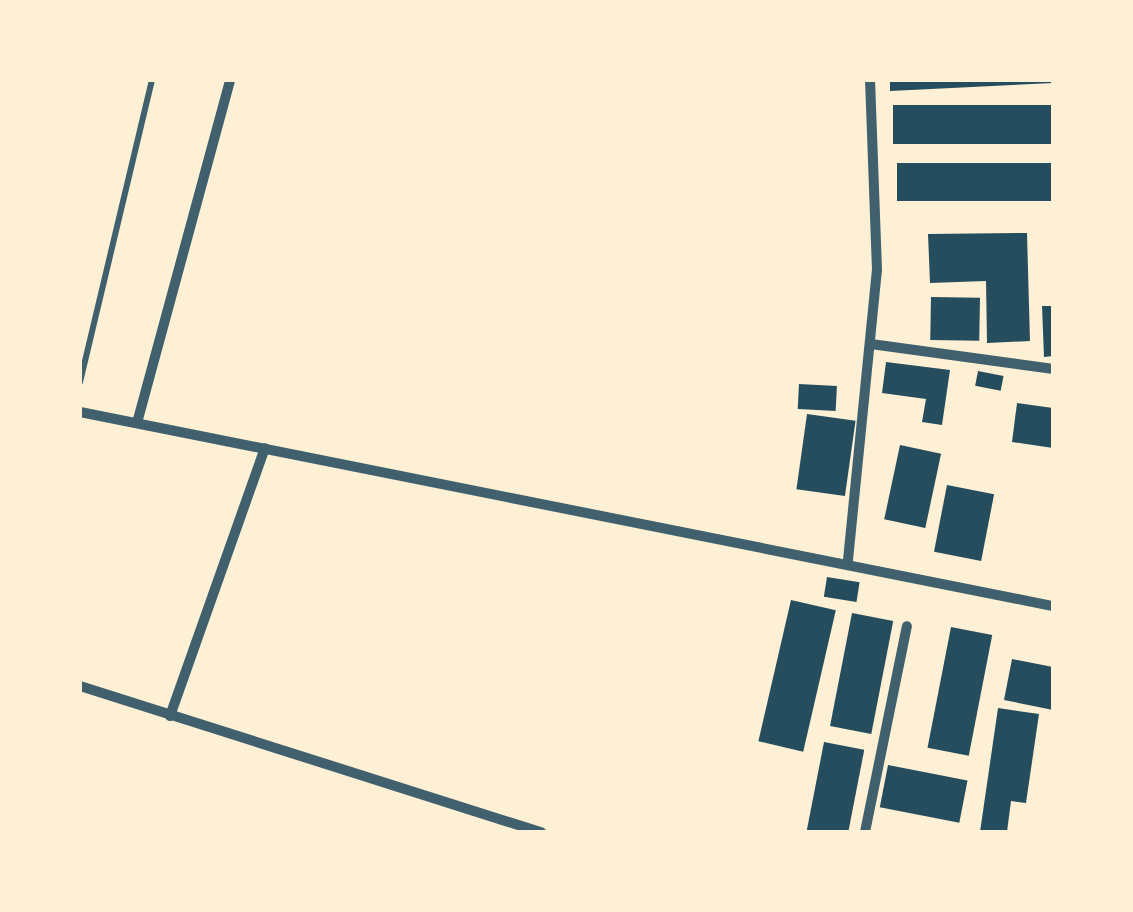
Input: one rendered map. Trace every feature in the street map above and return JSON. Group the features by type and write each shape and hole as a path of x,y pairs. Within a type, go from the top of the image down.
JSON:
{"street":[{"path":"137,423 230,80"},
{"path":"848,560 878,270 870,80"},
{"path":"871,344 1053,368"},
{"path":"80,412 848,560 1053,606"},
{"path":"170,716 265,448"},
{"path":"865,832 907,626"},
{"path":"80,686 541,832"}],"lane":[{"path":"80,382 152,80"}],"building":[{"path":"890,80 1053,80 1053,83 890,91"},
{"path":"893,105 1053,105 1053,144 893,144"},
{"path":"897,163 1053,163 1053,201 897,201"},
{"path":"1027,233 1030,341 987,343 986,281 930,283 928,234"},
{"path":"931,297 980,298 979,341 930,340"},
{"path":"1042,306 1053,306 1053,356 1044,357"},
{"path":"886,362 950,370 942,425 922,422 926,399 882,393"},
{"path":"978,371 1004,376 1001,391 975,386"},
{"path":"799,384 837,386 836,411 798,409"},
{"path":"1017,403 1053,408 1053,448 1012,442"},
{"path":"807,414 856,421 845,496 796,489"},
{"path":"900,445 941,454 925,528 884,519"},
{"path":"947,485 994,494 981,561 934,552"},
{"path":"827,577 860,582 856,602 824,597"},
{"path":"791,600 836,610 803,752 758,741"},
{"path":"852,613 893,621 871,734 830,726"},
{"path":"951,627 992,635 969,756 928,748"},
{"path":"1012,659 1053,667 1053,710 1004,700"},
{"path":"998,708 1039,714 1026,803 1011,801 1007,832 980,832"},
{"path":"824,742 864,750 848,832 807,832"},
{"path":"888,765 968,780 959,823 880,807"}]}
